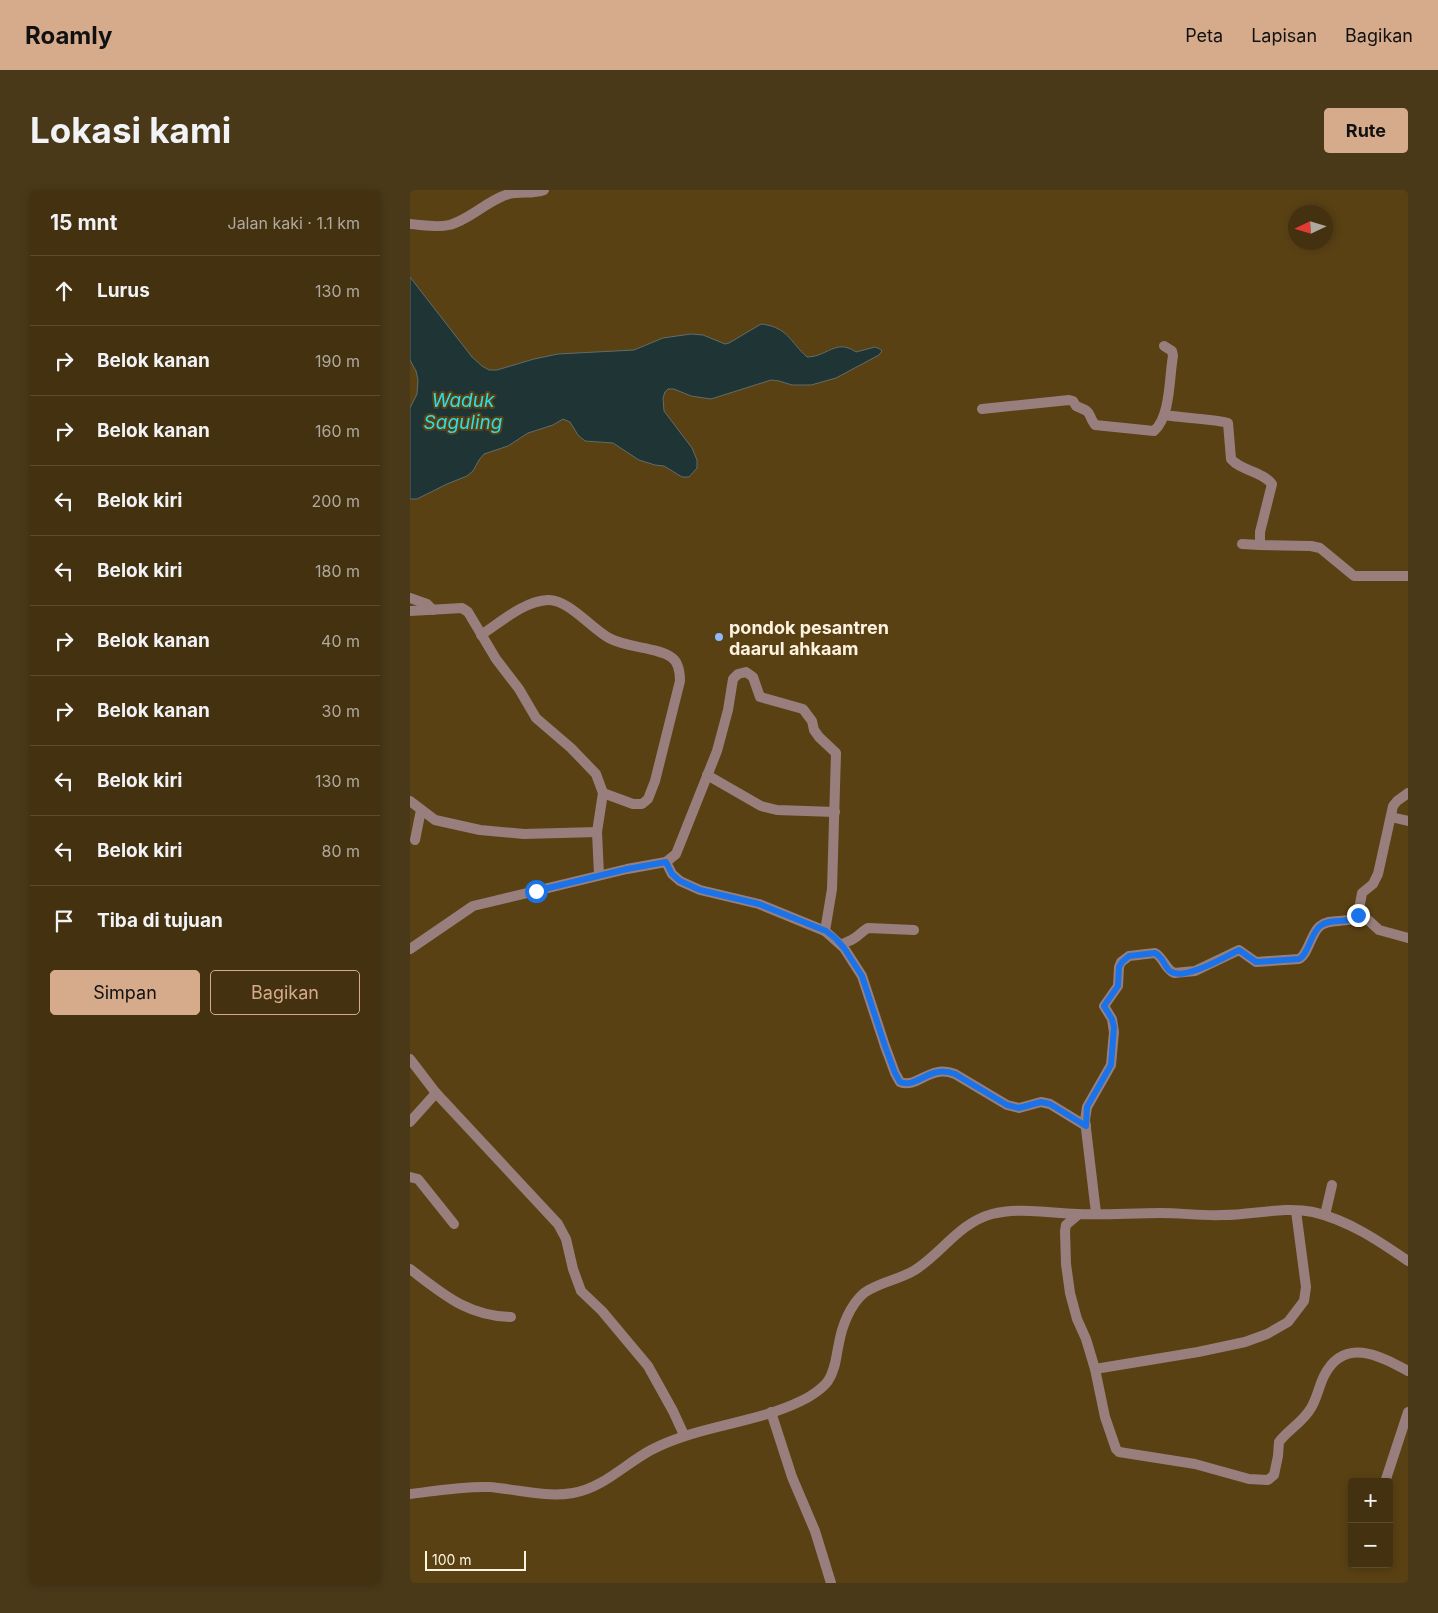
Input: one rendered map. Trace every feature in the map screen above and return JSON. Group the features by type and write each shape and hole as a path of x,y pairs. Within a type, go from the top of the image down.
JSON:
{"street":[{"path":"410,224 450,225 503,195 518,192 533,193 544,190"},
{"path":"982,409 1069,400 1073,401 1076,406 1084,408 1089,412 1094,425 1151,431 1156,429 1164,415 1169,392 1173,354 1172,351 1164,346"},
{"path":"1164,415 1190,419 1222,420 1228,423 1231,459 1272,484 1260,532 1260,544"},
{"path":"1242,544 1316,546 1354,576 1408,576"},
{"path":"410,598 427,604 433,610"},
{"path":"481,635 518,610 533,603 550,600 561,603 611,640 664,653 678,665 680,681 648,799 642,804 633,804 603,793"},
{"path":"410,611 465,609 496,659 519,689 536,718 571,748 596,774 603,793 597,832 599,875"},
{"path":"410,949 473,906 599,875 666,862 676,854 723,734 733,679 738,674 746,672 753,677 760,697 805,711 812,721 814,730 834,750 837,757 832,889 826,931"},
{"path":"708,775 761,806 777,810 835,812"},
{"path":"1358,915 1362,893 1373,884 1378,874 1395,803 1408,793"},
{"path":"410,801 435,820 480,830 524,834 597,832"},
{"path":"415,840 421,810"},
{"path":"1391,817 1408,821"},
{"path":"666,862 672,874 680,881 700,890 759,904 826,931 842,946 862,976 885,1046 900,1082 910,1083 935,1071 947,1071 1007,1105 1019,1108 1041,1102 1050,1104 1086,1126"},
{"path":"1096,1213 1086,1126 1087,1107 1111,1065 1114,1027 1112,1019 1104,1006 1118,986 1119,967 1122,962 1129,956 1155,953 1159,955 1168,970 1174,973 1195,971 1239,950 1256,962 1299,959 1303,956 1308,943 1321,925 1331,921 1349,920 1358,915 1366,918 1379,930 1408,938"},
{"path":"842,946 868,928 914,930"},
{"path":"410,1059 436,1092 558,1224 566,1239 573,1269 581,1291 602,1311 648,1366 684,1435"},
{"path":"410,1122 436,1092"},
{"path":"410,1177 418,1179 454,1224"},
{"path":"1324,1216 1332,1185"},
{"path":"410,1494 487,1487 541,1494 581,1492 592,1488 650,1451 684,1435 771,1412 801,1401 828,1381 834,1367 843,1329 853,1305 860,1297 872,1288 915,1270 924,1264 954,1235 992,1214 1030,1211 1079,1214 1161,1213 1224,1215 1280,1210 1311,1211 1340,1221 1368,1235 1408,1261"},
{"path":"1095,1369 1198,1352 1245,1342 1267,1334 1288,1322 1304,1301 1306,1287 1296,1211"},
{"path":"1079,1214 1066,1224 1066,1264 1070,1293 1095,1369 1105,1417 1116,1449 1119,1452 1169,1459 1249,1479 1268,1480 1273,1477 1276,1467 1279,1442 1311,1408 1325,1374 1335,1361 1352,1352 1369,1353 1408,1371"},
{"path":"410,1269 436,1289 470,1310 496,1316 511,1317"},
{"path":"771,1412 792,1477 815,1531 830,1583"},
{"path":"1386,1478 1408,1412"}],"water":[{"name":"Waduk Saguling","path":"410,277 472,357 489,370 497,370 558,354 634,350 663,338 691,334 703,335 725,344 761,324 777,328 783,332 807,357 837,347 849,348 856,352 875,347 882,351 879,355 836,378 811,385 792,385 771,380 711,399 691,396 674,389 668,389 663,398 664,411 692,448 697,460 697,468 689,477 682,477 664,466 639,460 613,443 585,441 578,435 570,422 563,419 553,425 528,433 508,446 484,454 473,471 467,476 417,499 410,499 410,408 417,394 418,380 410,360"}],"place":[{"name":"pondok pesantren daarul ahkaam","path":"719,637"}],"route":[{"path":"536,891 627,869 666,862 672,874 680,881 714,895 759,904 826,931 836,939 862,976 885,1046 900,1082 910,1083 935,1071 947,1071 1007,1105 1022,1108 1031,1104 1046,1102 1057,1106 1086,1126 1087,1107 1111,1065 1114,1027 1104,1004 1118,986 1119,964 1129,956 1155,953 1159,955 1168,970 1174,973 1195,971 1239,950 1253,962 1299,959 1303,956 1308,943 1318,927 1325,922 1349,920 1356,918 1358,915"}]}
